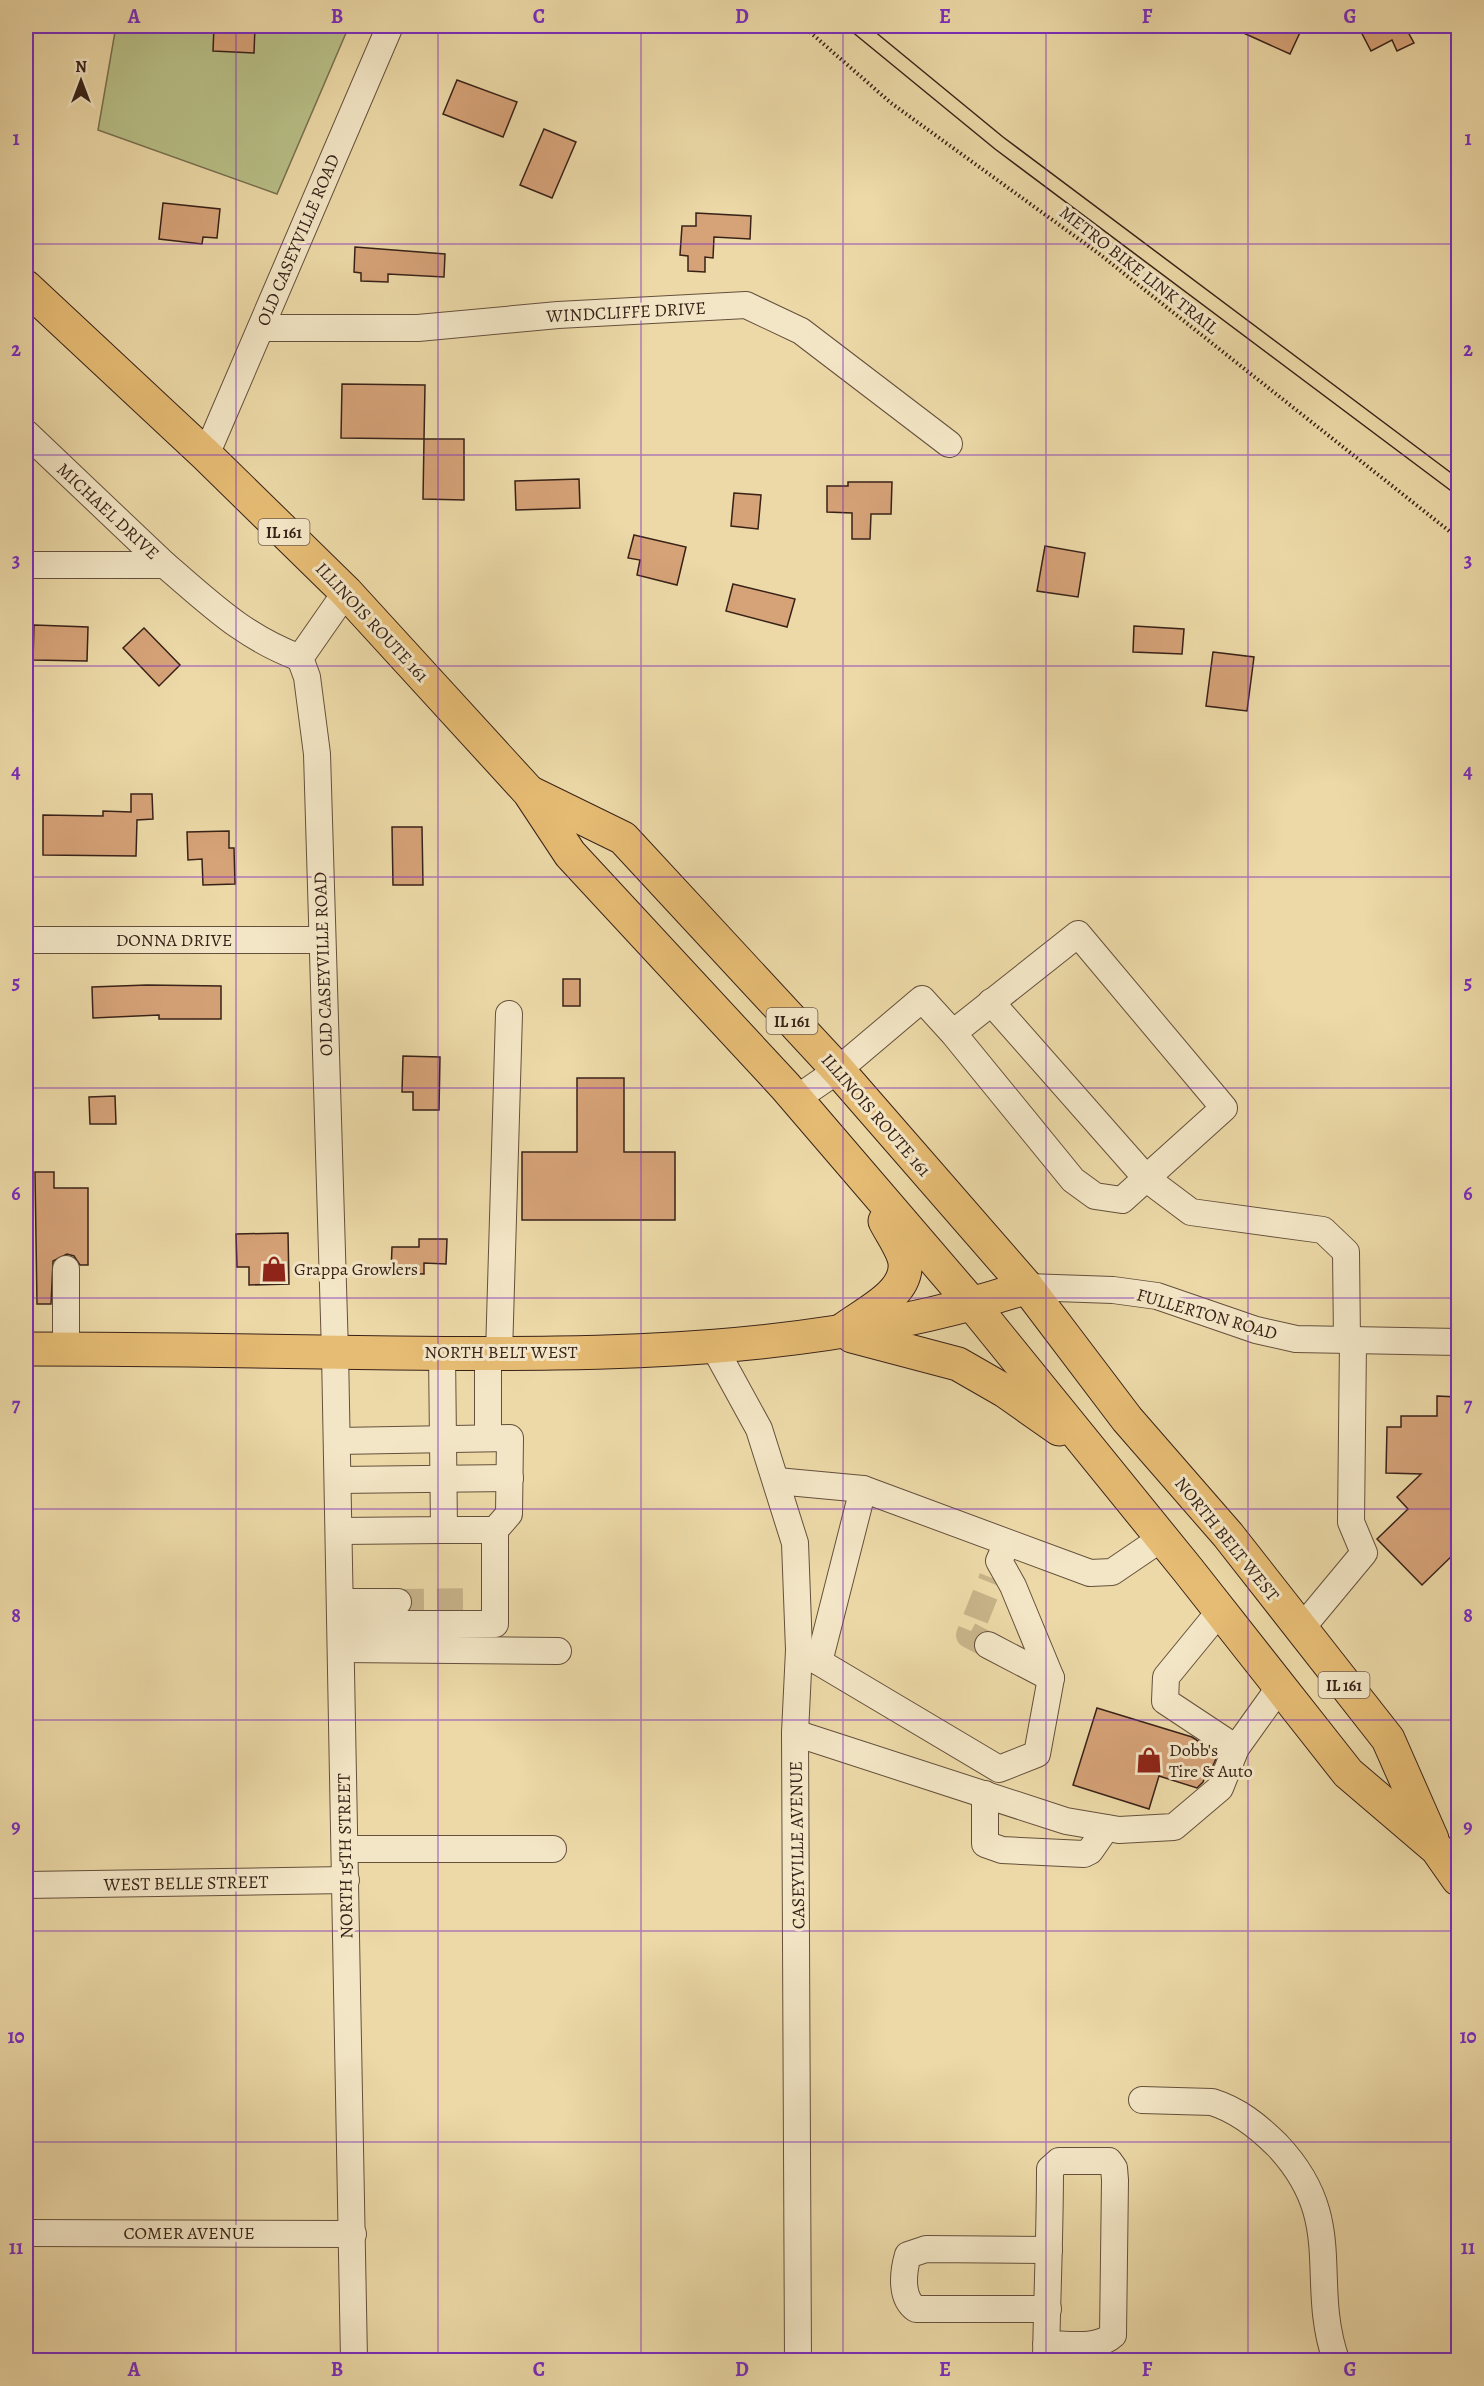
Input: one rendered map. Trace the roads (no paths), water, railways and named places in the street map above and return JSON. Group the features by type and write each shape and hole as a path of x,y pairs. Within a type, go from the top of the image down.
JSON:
{"main road":[{"name":"ILLINOIS ROUTE 161","path":"26,286 206,455 346,592 528,792 570,854 796,1099 974,1305"},
{"name":"ILLINOIS ROUTE 161","path":"528,792 623,838 838,1070 1027,1287"},
{"path":"838,1333 891,1295 902,1283 906,1262 863,1177"},
{"name":"NORTH BELT WEST","path":"26,1349 493,1354 714,1347 838,1333 974,1305 1027,1287 1127,1419 1228,1536 1388,1739 1437,1849 1458,1879"},
{"name":"NORTH BELT WEST","path":"974,1305 1348,1773 1437,1849"},
{"path":"838,1333 958,1364 1005,1391 1092,1452"}],"street":[{"name":"OLD CASEYVILLE ROAD","path":"206,455 390,26"},
{"name":"WINDCLIFFE DRIVE","path":"261,328 418,328 558,315 746,306 801,331 949,444"},
{"name":"MICHAEL DRIVE","path":"26,433 165,565 241,630 273,648 300,658"},
{"path":"26,565 165,565"},
{"path":"300,658 346,592"},
{"name":"OLD CASEYVILLE ROAD","path":"300,658 308,677 316,745 335,1352"},
{"path":"796,1099 838,1070 922,999 953,1032 1073,1180 1095,1196 1122,1200 1224,1108 1078,934 953,1032"},
{"name":"DONNA DRIVE","path":"26,940 322,940"},
{"path":"991,1002 1147,1179 1191,1212 1323,1230 1346,1252 1350,1341 1351,1522 1364,1552 1300,1630"},
{"path":"488,1438 509,1014"},
{"path":"66,1269 66,1349"},
{"name":"FULLERTON ROAD","path":"1027,1287 1113,1290 1156,1296 1256,1330 1296,1339 1458,1342"},
{"name":"CASEYVILLE AVENUE","path":"714,1347 759,1429 777,1481 795,1543 809,1656 795,1733 798,2361"},
{"name":"NORTH 15TH STREET","path":"335,1352 354,2361"},
{"path":"442,1353 444,1530"},
{"path":"337,1441 510,1438 509,1514 495,1530 486,1601 495,1624 341,1625"},
{"path":"338,1480 510,1478"},
{"path":"777,1481 819,1483 863,1489 999,1561 1090,1573 1112,1572 1162,1538"},
{"path":"863,1489 809,1656 999,1769 1037,1754 1051,1678 1013,1586 999,1561"},
{"path":"339,1531 495,1530"},
{"path":"341,1625 398,1602"},
{"path":"1220,1611 1166,1677 1164,1701 1236,1748"},
{"path":"341,1625 558,1651"},
{"path":"988,1645 1051,1678"},
{"path":"795,1733 1066,1821 1119,1830 1174,1827 1220,1788 1236,1748 1280,1688"},
{"path":"985,1794 985,1844 1002,1850 1084,1854 1090,1851 1106,1828"},
{"path":"345,1848 553,1848"},
{"name":"WEST BELLE STREET","path":"26,1885 346,1881"},
{"path":"1142,2100 1212,2102 1224,2106 1246,2117 1291,2160 1317,2209 1322,2230 1327,2324 1336,2361"},
{"path":"1059,2161 1109,2161 1114,2168 1115,2180 1113,2335 1106,2341 1046,2352 1048,2309 1050,2169 1059,2161"},
{"name":"COMER AVENUE","path":"26,2233 352,2234"},
{"path":"1048,2309 916,2309 905,2296 908,2255 926,2249 1049,2250"}],"tunnel":[{"path":"988,1645 969,1635 992,1578"},
{"path":"398,1602 476,1601"}],"tram line":[{"path":"845,26 995,149 1458,496"},
{"path":"868,26 1003,137 1458,478"}],"place":[{"name":"Grappa Growlers","path":"274,1269"},
{"name":"Dobb's Tire & Auto","path":"1149,1760"}]}
